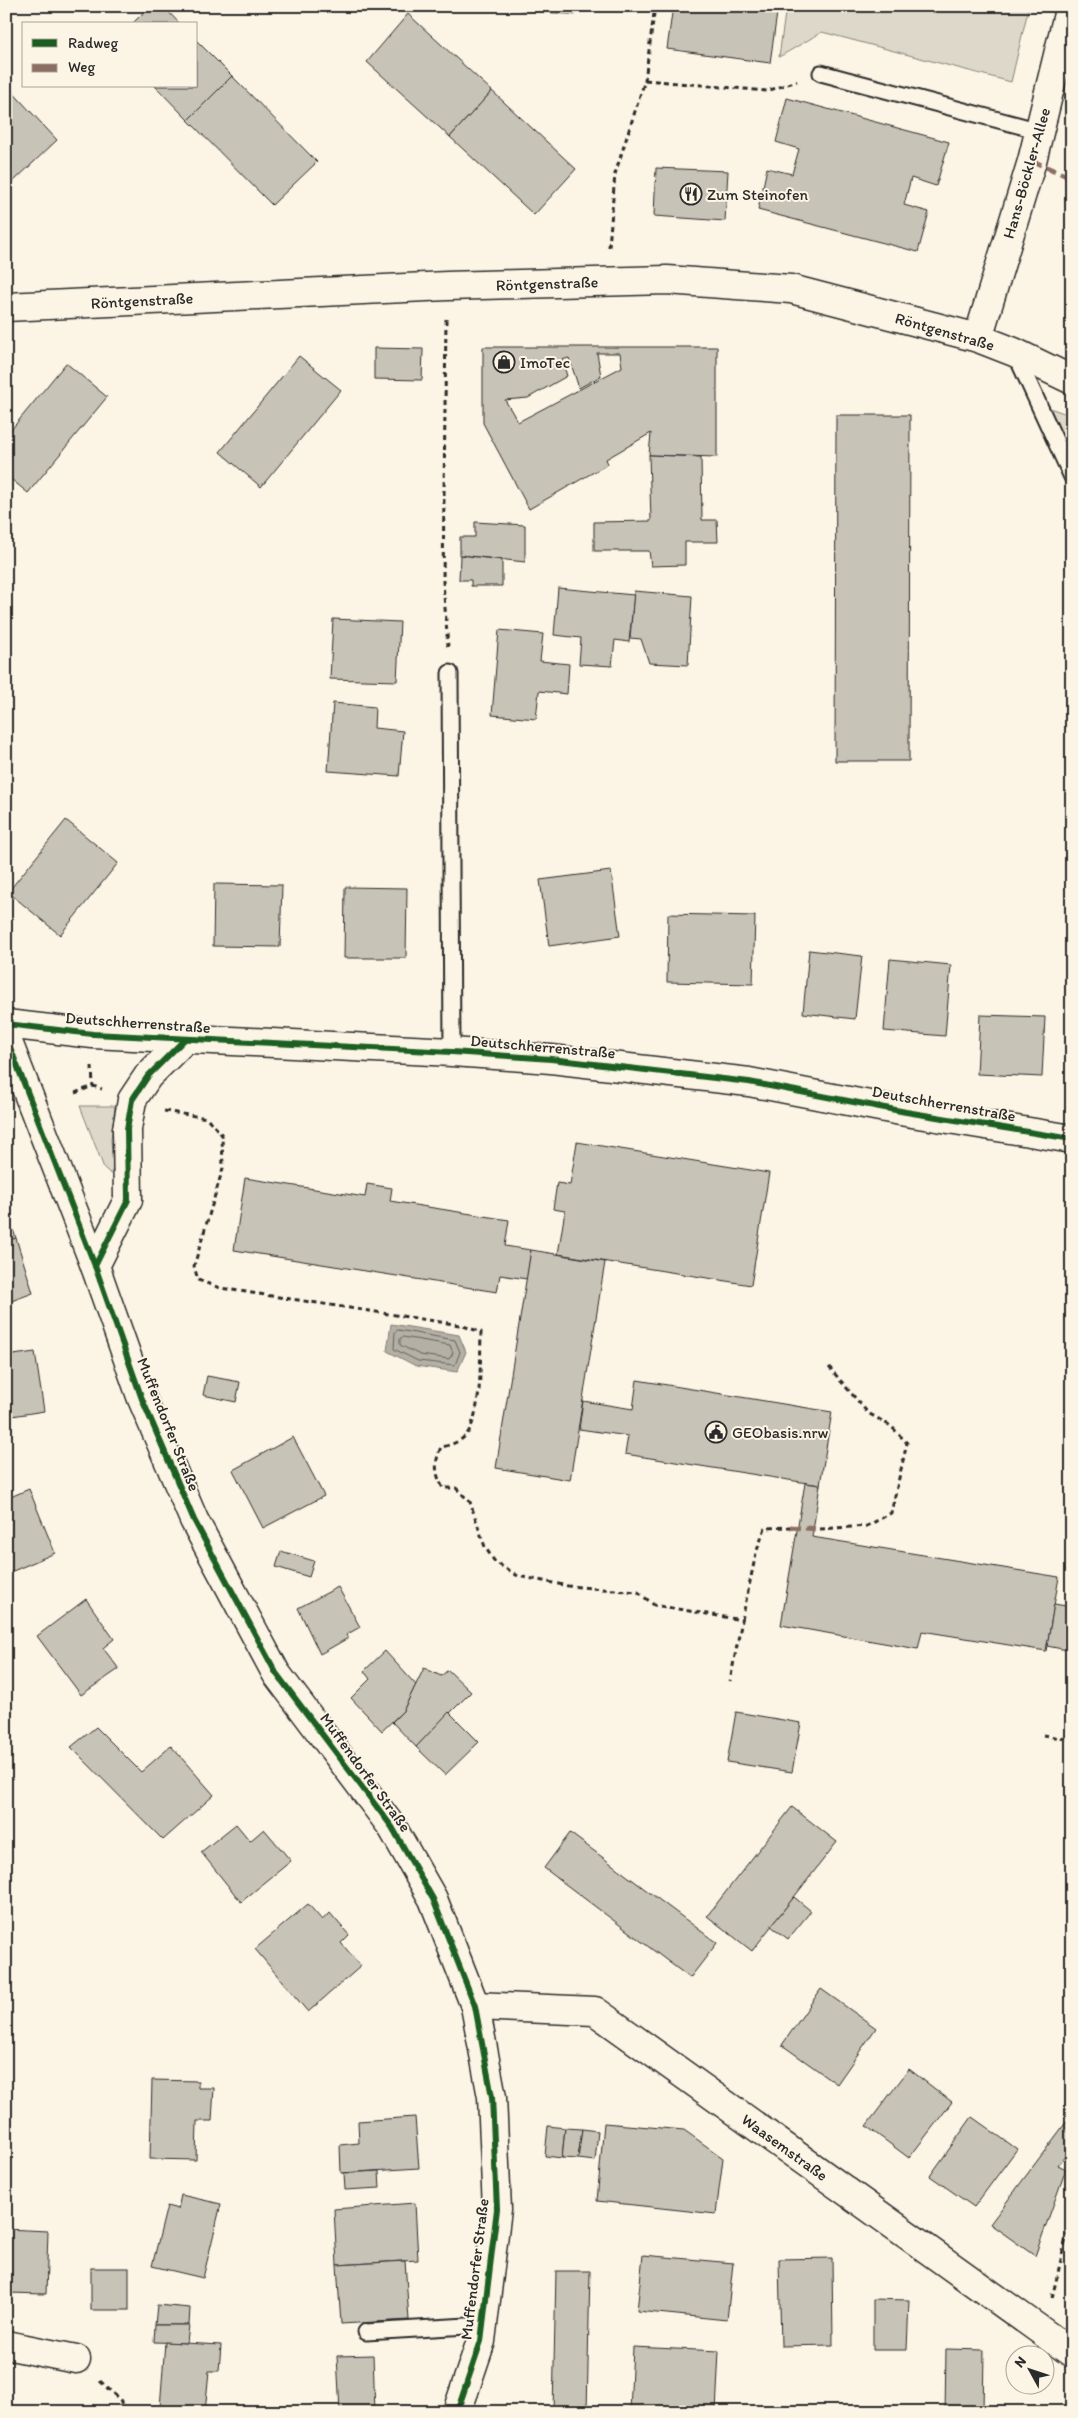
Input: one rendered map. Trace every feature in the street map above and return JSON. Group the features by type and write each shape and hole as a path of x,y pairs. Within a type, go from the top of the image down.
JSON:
{"street":[{"name":"Hans-Böckler-Allee","path":"978,338 1040,131 1070,6"},
{"name":"Röntgenstraße","path":"6,307 447,286 667,280 791,289 978,338 1014,352 1072,380"},
{"name":"Deutschherrenstraße","path":"6,1024 93,1034 184,1040 452,1052 551,1059 749,1082 906,1112 1072,1139"},
{"name":"Muffendorfer Straße","path":"6,1037 95,1266 142,1399 194,1520 276,1673 392,1827 433,1899 475,2006 492,2097 498,2209 481,2341 457,2412"},
{"path":"95,1266 128,1200 127,1129 132,1100 148,1076 184,1040"},
{"name":"Waasemstraße","path":"475,2006 595,2011 1072,2353"},
{"path":"6,2345 76,2359"}],"lane":[{"path":"821,73 1040,131"},
{"path":"1014,352 1072,477"},
{"name":"Deutschherrenstraße","path":"450,673 452,1052"},
{"path":"366,2332 484,2325"}],"path":[{"path":"606,281 614,174 645,80 655,6"},
{"path":"645,80 767,91 821,73"},
{"path":"447,286 443,582 450,673"},
{"path":"92,1065 93,1086"},
{"path":"75,1093 93,1086 110,1092"},
{"path":"155,1109 207,1118 222,1135 223,1168 194,1266 198,1280 220,1288 460,1325 481,1332 480,1367 475,1409 469,1431 454,1445 441,1447 435,1466 443,1488 456,1488 470,1502 485,1547 495,1562 518,1576 568,1586 638,1592 654,1605 742,1620"},
{"path":"820,1529 867,1526 890,1513 907,1443 890,1426 868,1413 829,1367"},
{"path":"730,1681 756,1554 765,1528 790,1527"},
{"path":"1043,1735 1072,1740"},
{"path":"1044,2332 1072,2213"},
{"path":"76,2359 121,2401 122,2412"}],"shaded area":[{"path":"513,6 577,6 575,15 520,10"},
{"path":"786,6 1029,6 1011,82 822,32 779,57"},
{"path":"1047,407 1072,416 1072,459"},
{"path":"80,1106 115,1106 111,1140 113,1168 111,1174 104,1168"}],"water":[{"path":"391,1324 459,1335 466,1352 457,1372 416,1366 387,1351"}],"building":[{"path":"150,6 163,6 178,22 134,22"},
{"path":"673,6 778,6 770,63 667,49"},
{"path":"408,14 492,91 450,137 367,62"},
{"path":"198,42 232,76 188,120 157,88 198,88"},
{"path":"232,76 317,162 272,205 188,120"},
{"path":"6,85 57,140 13,182 6,176"},
{"path":"492,91 576,169 534,215 450,137"},
{"path":"787,98 949,142 936,186 911,178 904,205 929,212 918,252 758,210 767,168 792,174 799,149 776,142"},
{"name":"Zum Steinofen","path":"656,168 728,171 725,221 654,216"},
{"path":"483,347 717,347 717,457 649,455 651,433 606,459 608,464 529,509 483,423","holes":["597,353 620,353 622,367 518,422 505,400 528,398 567,376 562,360 569,358 579,388 601,376"]},
{"path":"374,348 423,349 422,380 374,379"},
{"path":"299,356 341,390 261,487 220,452"},
{"path":"66,363 107,397 28,493 6,475 6,436"},
{"path":"836,415 910,415 909,761 835,761"},
{"path":"649,455 701,457 702,520 717,520 718,542 685,542 685,565 651,566 649,551 594,551 594,522 651,521"},
{"path":"475,522 525,525 525,562 460,555 460,537 475,537"},
{"path":"460,555 502,560 502,586 471,586 471,580 459,580"},
{"path":"558,588 634,595 629,642 615,640 612,666 579,664 581,638 554,635"},
{"path":"634,591 692,596 688,665 649,663 641,639 630,638"},
{"path":"333,619 400,622 397,681 330,679"},
{"path":"499,630 543,634 540,661 569,664 567,694 539,691 536,719 492,715"},
{"path":"333,703 375,707 374,728 403,731 399,776 328,771"},
{"path":"66,820 118,863 60,935 8,892"},
{"path":"611,871 620,936 549,946 540,880"},
{"path":"214,884 282,885 280,947 213,946"},
{"path":"345,887 407,888 406,958 344,958"},
{"path":"668,914 755,916 753,984 667,982"},
{"path":"809,950 862,956 855,1019 803,1013"},
{"path":"890,959 951,965 945,1036 884,1031"},
{"path":"980,1015 1045,1017 1042,1077 977,1074"},
{"path":"577,1142 769,1173 751,1285 558,1254 565,1211 553,1209 557,1183 570,1185"},
{"path":"245,1178 365,1197 367,1184 392,1188 390,1201 509,1220 505,1246 531,1250 527,1279 500,1275 497,1292 234,1250"},
{"path":"6,1210 16,1238 6,1241"},
{"path":"16,1238 33,1293 6,1303 6,1241"},
{"path":"531,1250 605,1262 570,1480 496,1468"},
{"path":"35,1352 44,1411 6,1417 6,1356"},
{"path":"207,1376 240,1382 236,1402 203,1395"},
{"name":"GEObasis.nrw","path":"637,1380 832,1412 820,1485 625,1454 628,1436 579,1429 583,1401 633,1409"},
{"path":"293,1437 324,1496 263,1528 233,1470"},
{"path":"805,1483 820,1485 812,1537 1059,1577 1046,1651 922,1631 918,1649 781,1625"},
{"path":"29,1489 55,1553 6,1574 6,1499"},
{"path":"281,1551 314,1561 309,1577 276,1567"},
{"path":"338,1587 360,1627 346,1635 348,1638 320,1654 298,1608"},
{"path":"86,1599 114,1639 103,1648 119,1669 81,1695 37,1636"},
{"path":"1054,1604 1072,1607 1072,1651 1047,1646"},
{"path":"385,1651 416,1685 403,1711 382,1731 351,1698 370,1679 364,1671"},
{"path":"424,1668 441,1676 448,1670 471,1692 416,1747 392,1722 403,1711"},
{"path":"449,1712 479,1742 445,1775 416,1747"},
{"path":"736,1712 801,1723 792,1772 727,1762"},
{"path":"96,1727 141,1772 171,1746 214,1795 163,1840 71,1747"},
{"path":"792,1807 837,1842 752,1951 707,1916"},
{"path":"236,1824 250,1841 264,1829 291,1861 241,1902 201,1852"},
{"path":"570,1833 717,1943 690,1978 544,1868"},
{"path":"794,1897 811,1911 788,1939 771,1926"},
{"path":"308,1904 322,1920 330,1913 349,1935 341,1943 361,1966 308,2012 255,1949"},
{"path":"821,1989 876,2028 837,2084 782,2045"},
{"path":"909,2069 952,2102 909,2158 866,2126"},
{"path":"152,2080 198,2081 198,2088 214,2088 212,2121 197,2121 196,2160 150,2159"},
{"path":"415,2117 419,2168 341,2173 340,2145 359,2143 358,2121"},
{"path":"972,2117 1017,2149 974,2207 930,2176"},
{"path":"1067,2121 1072,2125 1072,2147 1058,2165 1066,2169 1035,2256 990,2224"},
{"path":"604,2123 684,2130 723,2158 716,2214 597,2201"},
{"path":"548,2126 565,2128 562,2158 545,2156"},
{"path":"565,2128 582,2129 578,2159 562,2158"},
{"path":"582,2129 598,2131 595,2161 578,2159"},
{"path":"379,2171 380,2188 345,2190 344,2173"},
{"path":"181,2195 221,2204 203,2278 152,2266 167,2206 178,2209"},
{"path":"415,2203 418,2260 337,2265 334,2209"},
{"path":"6,2229 48,2231 46,2294 6,2293"},
{"path":"643,2255 733,2263 727,2320 637,2311"},
{"path":"832,2258 833,2345 781,2346 779,2259"},
{"path":"405,2261 409,2320 341,2324 337,2265"},
{"path":"91,2268 129,2268 129,2310 91,2310"},
{"path":"556,2271 590,2271 587,2412 553,2412"},
{"path":"873,2299 909,2300 907,2350 873,2350"},
{"path":"157,2305 190,2308 189,2325 155,2325"},
{"path":"155,2325 189,2325 187,2343 154,2342"},
{"path":"165,2342 221,2345 219,2371 209,2371 205,2412 160,2408"},
{"path":"633,2347 719,2351 716,2412 630,2412"},
{"path":"946,2349 984,2350 983,2412 945,2412"},
{"path":"373,2355 375,2412 340,2412 337,2356"}],"marked path":[{"path":"1032,161 1072,178"},
{"path":"790,1527 820,1529"}],"cycle path":[{"path":"6,1024 93,1034 452,1052 551,1059 749,1082 906,1112 1072,1139"},
{"path":"6,1037 95,1266 142,1399 194,1520 276,1673 392,1827 433,1899 475,2006 492,2097 497,2209 481,2341 457,2412"},
{"path":"95,1266 128,1200 127,1129 132,1100 148,1076 184,1040"}],"place":[{"name":"Zum Steinofen","path":"691,194"},
{"name":"ImoTec","path":"504,362"},
{"name":"GEObasis.nrw","path":"716,1432"}]}
